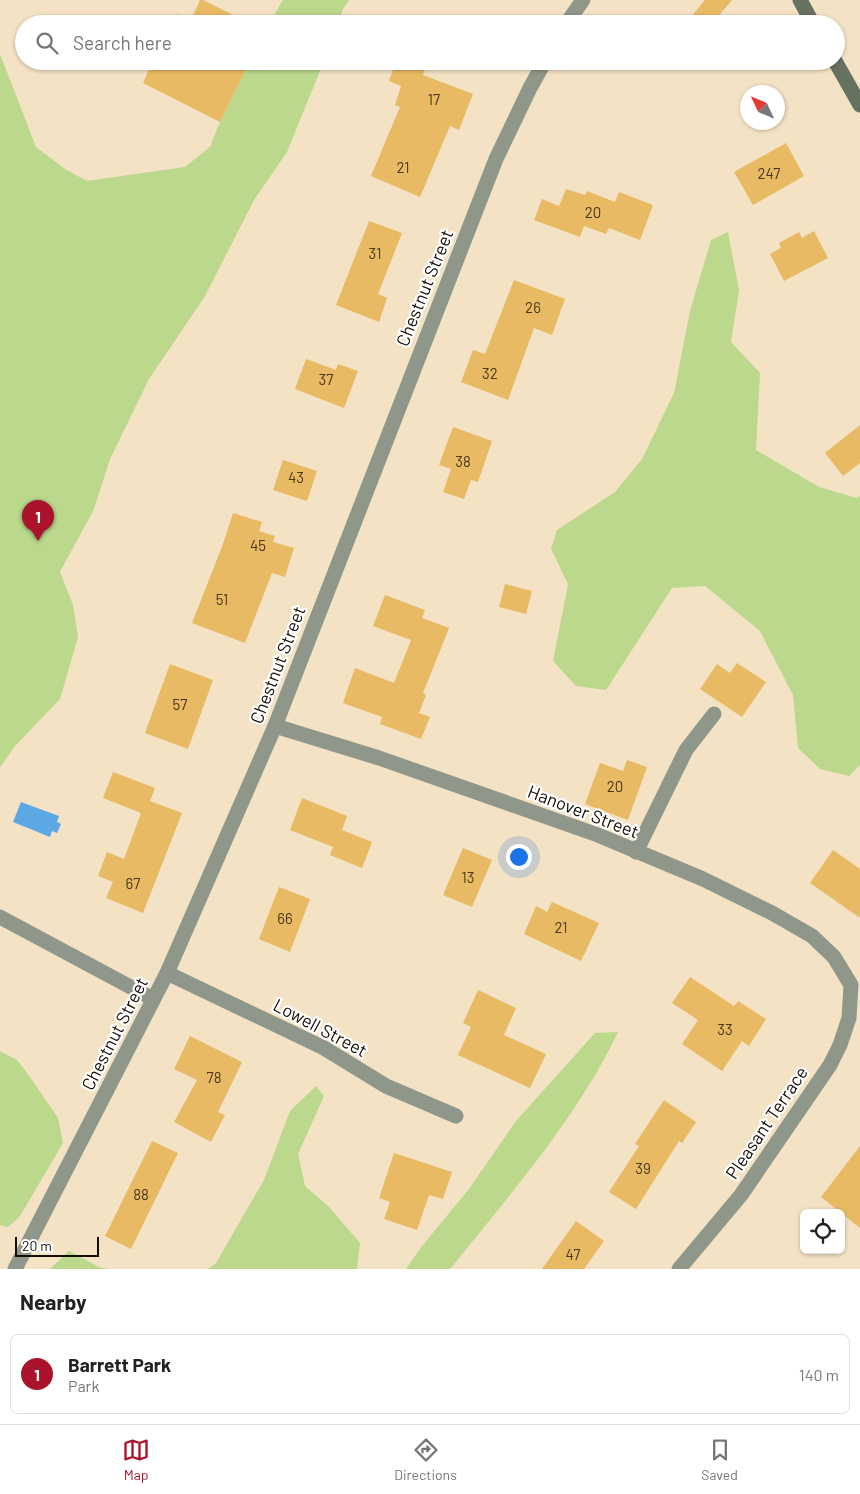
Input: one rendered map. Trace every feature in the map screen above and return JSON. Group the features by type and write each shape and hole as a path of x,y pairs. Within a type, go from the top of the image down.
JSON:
{"street":[{"path":"572,15 583,0"},
{"path":"800,0 808,15"},
{"name":"Chestnut Street","path":"15,1269 167,973 275,726 496,159 540,70"},
{"path":"840,70 860,105"},
{"path":"636,852 686,750 714,714"},
{"name":"Hanover Street","path":"275,726 379,758 598,836 703,879 772,913 812,936 834,957 849,982"},
{"path":"0,917 153,999"},
{"name":"Lowell Street","path":"167,973 324,1048 386,1086 456,1116"},
{"name":"Pleasant Terrace","path":"679,1269 741,1195 830,1065 840,1045 849,1018 851,985 849,982"}],"green space":[{"path":"283,0 349,0 341,15 274,15"},
{"path":"0,54 36,147 65,169 87,181 185,167 210,147 246,70 320,70 287,152 254,200 205,296 149,379 110,459 94,509 60,572 73,605 78,637 60,699 16,745 0,767"},
{"path":"728,232 739,290 731,342 760,373 756,450 819,487 857,498 860,496 860,765 849,776 820,769 798,748 793,695 760,631 705,586 672,588 606,690 576,686 553,661 568,584 551,549 557,530 615,492 642,459 674,393 690,311 711,240"},
{"path":"618,1032 582,1096 562,1126 450,1269 406,1269 422,1246 469,1189 516,1121 595,1033"},
{"path":"0,1051 17,1060 30,1077 58,1118 63,1143 20,1216 8,1227 0,1225"},
{"path":"316,1086 324,1096 298,1154 305,1186 329,1207 360,1243 357,1269 208,1269 216,1263 264,1180 290,1111"},
{"path":"69,1251 99,1267 108,1269 50,1269"}],"water":[{"path":"21,802 59,816 57,822 61,824 57,833 52,831 50,837 13,822"}],"building":[{"path":"200,0 203,0 233,15 193,15"},
{"path":"705,0 732,0 720,15 692,15"},
{"path":"149,70 246,70 220,122 143,83"},
{"path":"393,70 425,70 423,75 473,94 459,130 450,126 420,197 371,176 400,107 395,105 401,86 389,81"},
{"path":"786,143 804,176 753,205 734,172"},
{"path":"566,189 585,195 587,191 615,202 619,192 653,205 640,240 609,228 606,234 584,226 580,237 534,220 542,199 559,206"},
{"path":"369,221 402,233 378,294 387,298 379,322 336,305"},
{"path":"814,231 828,258 784,281 770,254 781,248 779,243 799,232 802,238"},
{"path":"514,280 565,299 552,335 534,328 508,400 461,382 473,350 485,354"},
{"path":"306,359 336,370 338,364 358,371 344,408 295,389"},
{"path":"860,425 860,463 843,476 825,453"},
{"path":"453,427 492,441 478,482 471,480 464,499 443,492 451,469 439,465"},
{"path":"283,460 317,471 307,501 273,490"},
{"path":"233,513 262,522 259,531 275,536 273,542 294,548 285,577 272,573 245,643 192,623"},
{"path":"505,584 532,591 526,614 499,607"},
{"path":"385,595 425,610 422,618 449,628 423,693 426,695 419,713 430,717 421,739 380,724 382,717 343,703 355,668 394,683 411,640 373,626"},
{"path":"737,663 766,682 742,717 700,689 717,664 730,673"},
{"path":"170,664 213,680 188,749 145,733"},
{"path":"627,760 647,767 628,820 585,804 600,763 623,771"},
{"path":"113,772 155,788 150,801 182,813 143,913 106,898 113,882 98,876 107,852 124,859 141,813 103,798"},
{"path":"302,798 347,816 342,830 372,842 362,868 330,855 333,847 290,830"},
{"path":"463,848 492,860 472,907 443,895"},
{"path":"833,850 860,869 860,918 810,883"},
{"path":"279,887 310,899 290,952 259,939"},
{"path":"552,902 599,923 581,961 524,934 536,906 547,912"},
{"path":"690,977 734,1006 738,1001 766,1019 749,1046 742,1041 722,1071 682,1044 698,1020 672,1003"},
{"path":"478,990 516,1008 504,1035 546,1054 530,1088 458,1055 471,1027 463,1023"},
{"path":"190,1036 242,1062 218,1112 225,1115 211,1142 174,1122 197,1080 174,1069"},
{"path":"664,1100 696,1122 682,1143 679,1141 636,1209 609,1192 639,1146 635,1144"},
{"path":"152,1141 178,1153 131,1249 105,1236"},
{"path":"860,1146 860,1228 845,1216 845,1209 836,1209 821,1197"},
{"path":"394,1153 452,1172 443,1199 429,1195 417,1230 384,1219 390,1202 379,1198"},
{"path":"576,1221 604,1241 584,1269 542,1269"}],"place":[{"name":"Barrett Park","path":"38,541"}]}
